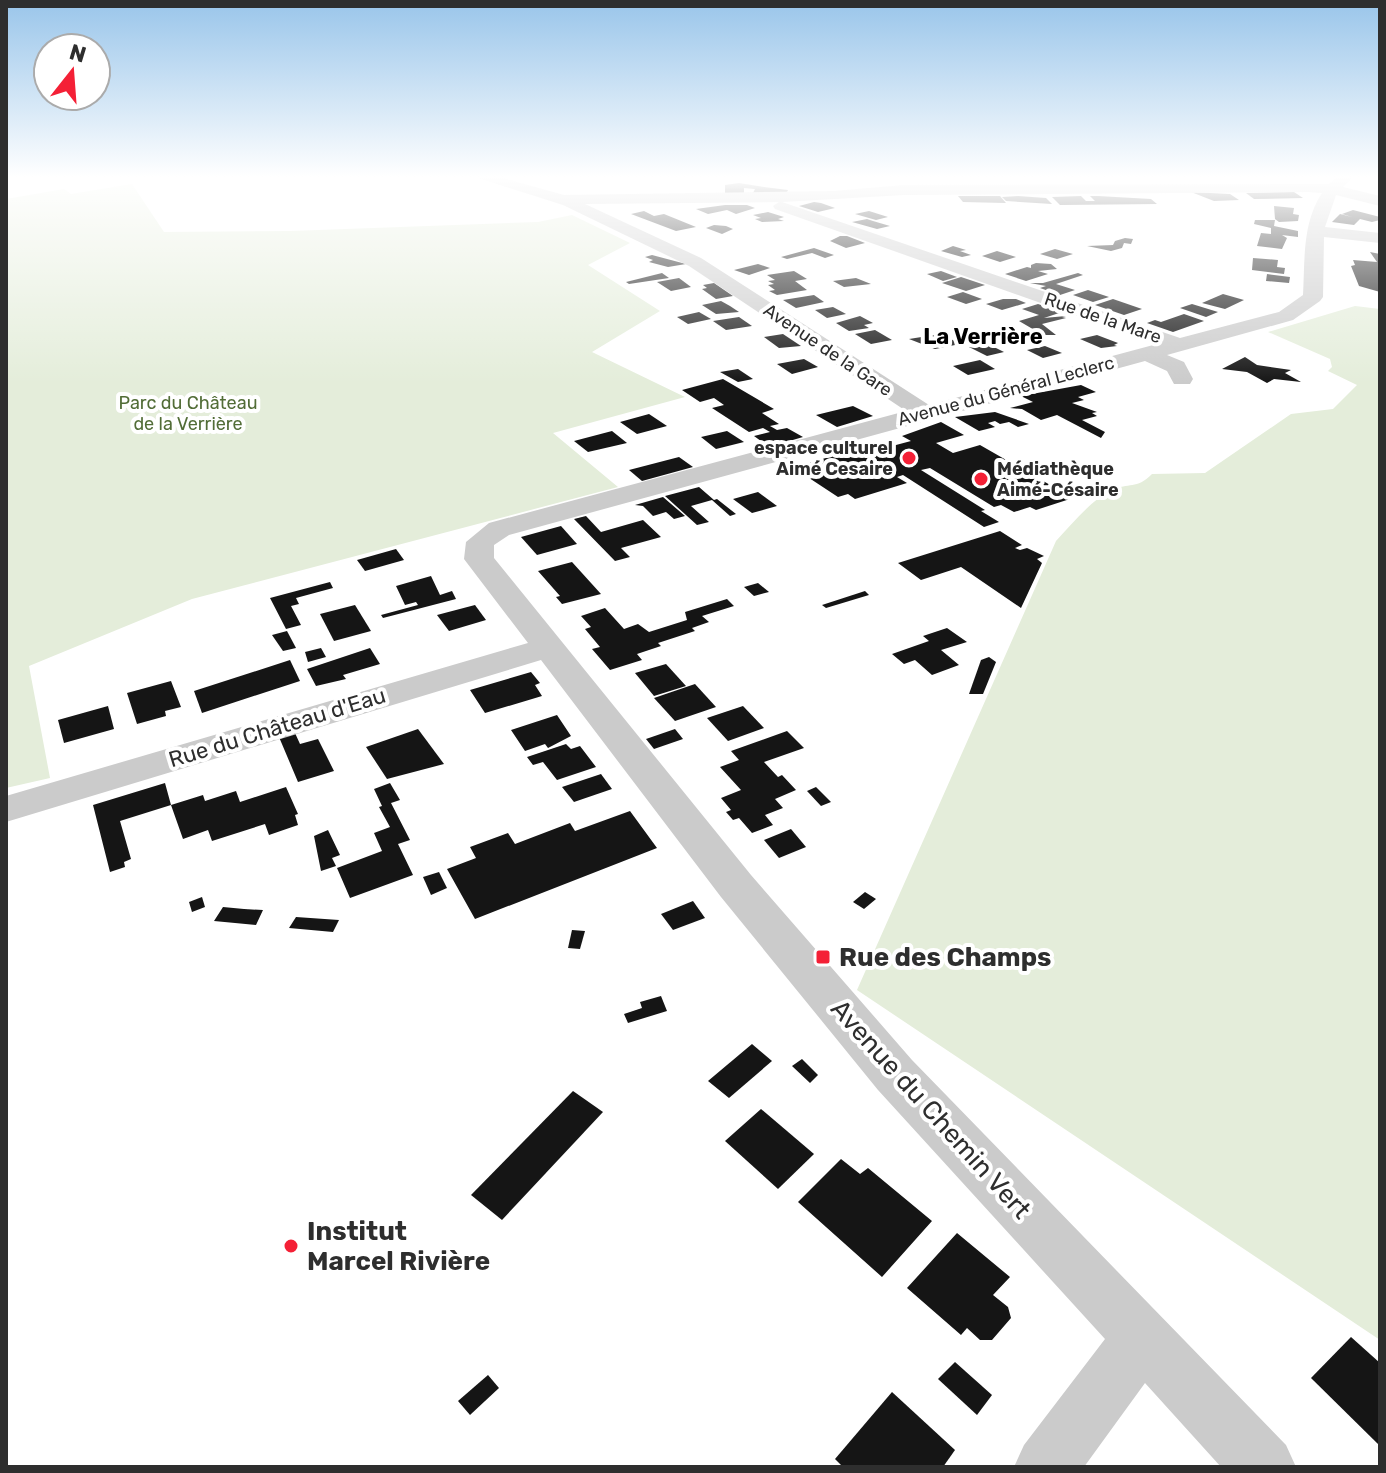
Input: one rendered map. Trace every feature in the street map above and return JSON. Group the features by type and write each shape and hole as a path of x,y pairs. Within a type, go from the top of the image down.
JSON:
{"street":[{"name":"Avenue de la Gare","path":"663,247 695,262 923,412"},
{"name":"Rue de la Mare","path":"898,247 1180,345"},
{"name":"Avenue du Général Leclerc","path":"480,542 499,529 1286,316 1313,297 1315,247"},
{"path":"1147,354 1176,367 1182,379"},
{"name":"Avenue du Chemin Vert","path":"480,542 479,559 736,886 895,1075 1264,1467"},
{"name":"Rue du Château d'Eau","path":"6,809 548,647"},
{"path":"1046,1467 1120,1366 1145,1341"}],"green space":[{"name":"Parc du Château de la Verrière","path":"6,247 623,247 588,265 660,311 592,352 685,397 553,433 618,487 192,599 29,666 50,778 6,788"},
{"path":"1355,306 1380,309 1380,1340 857,990 1056,541 1089,506 1112,490 1137,484 1152,474 1205,473 1291,414 1333,409 1357,385 1328,371 1332,367 1330,359 1268,332"}],"building":[{"path":"955,247 971,255 962,257 941,251"},
{"path":"1091,247 1123,247 1111,251"},
{"path":"814,248 834,255 825,258 812,253 787,259 781,257"},
{"path":"1055,249 1073,254 1057,259 1040,254"},
{"path":"997,251 1016,257 1000,262 982,256"},
{"path":"1370,252 1380,254 1380,292 1359,286 1351,266 1355,265 1353,260 1377,262"},
{"path":"652,255 686,264 668,267 649,262 653,260 645,257"},
{"path":"1253,258 1278,260 1277,267 1285,268 1284,274 1252,270"},
{"path":"1036,263 1051,264 1057,269 1038,271 1048,274 1026,281 1005,274 1031,268"},
{"path":"758,264 770,268 749,275 734,270"},
{"path":"794,271 807,279 795,281 807,290 777,295 769,291 775,290 768,285 774,284 768,281 775,280 767,275"},
{"path":"941,271 957,277 943,281 927,274"},
{"path":"662,273 669,278 626,282"},
{"path":"1078,273 1083,275 1056,284 1075,290 1060,295 1040,288 1046,286 1030,283 1043,283"},
{"path":"1267,274 1290,277 1289,283 1266,281"},
{"path":"961,277 985,285 966,291 942,283"},
{"path":"679,278 691,287 671,291 657,282"},
{"path":"856,278 871,284 844,287 833,281"},
{"path":"714,283 733,296 716,299 702,289 707,288 703,285"},
{"path":"1088,290 1109,297 1093,302 1073,295"},
{"path":"963,292 982,299 966,304 947,297"},
{"path":"1223,294 1244,300 1225,309 1202,303"},
{"path":"814,295 824,302 796,308 783,300"},
{"path":"1003,299 1026,303 1002,310 986,304"},
{"path":"1113,299 1142,309 1124,315 1095,305"},
{"path":"721,301 739,312 716,314 702,305"},
{"path":"1038,304 1062,312 1044,318 1066,316 1042,324 1056,335 1043,335 1019,321 1039,315 1022,309"},
{"path":"1192,304 1218,312 1206,317 1180,308"},
{"path":"833,307 846,314 827,318 815,310"},
{"path":"699,312 711,319 688,324 677,317"},
{"path":"1184,314 1204,321 1173,332 1147,323 1155,320 1161,322"},
{"path":"860,316 873,323 864,325 869,328 849,331 836,323"},
{"path":"739,317 752,326 726,330 713,321"},
{"path":"964,326 988,337 1015,330 1021,332 987,342 957,328"},
{"path":"875,330 892,340 871,344 855,334"},
{"path":"783,334 801,346 779,348 764,337"},
{"path":"934,335 960,344 935,349 909,339"},
{"path":"1097,335 1118,343 1114,345 1117,346 1101,348 1080,339"},
{"path":"986,343 1004,352 987,356 969,347"},
{"path":"1045,346 1062,353 1043,358 1027,350"},
{"path":"1245,357 1257,365 1291,370 1285,373 1301,382 1274,379 1267,383 1247,372 1222,369"},
{"path":"804,359 818,367 792,374 777,364"},
{"path":"980,360 995,369 968,375 953,366"},
{"path":"738,369 753,379 738,382 720,372"},
{"path":"723,379 774,409 762,413 779,424 770,426 777,430 787,428 803,437 769,447 754,436 770,432 763,428 749,432 712,408 724,405 714,398 700,402 682,390"},
{"path":"1081,385 1096,392 1078,397 1084,400 1072,403 1097,412 1092,413 1097,416 1082,420 1105,432 1101,438 1057,415 1041,420 1022,409 1010,408 1033,402 1021,396"},
{"path":"853,406 873,416 837,427 816,415"},
{"path":"995,412 1029,424 1018,427 1009,422 1000,424 995,421 988,423 995,427 979,431 955,417"},
{"path":"649,414 667,426 637,434 620,422"},
{"path":"941,422 964,435 936,443 953,453 980,445 1073,498 1036,510 1030,507 1014,512 1001,505 994,507 930,468 921,470 999,522 984,527 903,475 897,477 907,483 855,499 848,494 838,497 800,472 804,471 797,466 844,453 851,457 911,441 902,436"},
{"path":"612,431 627,443 588,452 574,441"},
{"path":"727,431 744,442 716,449 701,437"},
{"path":"679,457 693,467 642,481 629,470"},
{"path":"699,487 736,514 730,516 712,500 691,506 709,522 697,525 665,496"},
{"path":"758,492 777,506 752,513 733,499"},
{"path":"663,497 685,516 674,519 666,512 653,516 643,506 635,505"},
{"path":"586,516 601,532 643,520 661,537 621,548 630,557 615,561 574,519"},
{"path":"561,526 577,544 537,555 521,537"},
{"path":"1000,531 1022,545 1015,548 1027,548 1044,556 1037,559 1042,563 1021,608 961,567 921,580 898,563"},
{"path":"396,549 404,560 365,571 357,560"},
{"path":"572,562 601,594 562,604 556,597 560,596 538,571"},
{"path":"431,576 440,595 452,591 456,599 383,618 381,615 418,605 416,602 405,605 396,586"},
{"path":"330,582 333,588 296,598 299,604 291,606 301,625 286,629 270,598"},
{"path":"758,583 769,592 754,596 744,587"},
{"path":"865,591 869,595 826,608 822,605"},
{"path":"727,599 734,606 702,616 709,622 692,628 695,631 658,643 661,646 637,654 642,660 610,670 592,649 600,647 585,629 591,627 581,616 605,608 624,629 638,624 649,632 687,620 685,612"},
{"path":"355,605 371,631 334,641 320,614"},
{"path":"475,605 486,620 449,631 437,615"},
{"path":"947,628 967,642 941,650 959,665 932,675 915,660 904,664 892,654 929,641 923,636"},
{"path":"287,631 296,648 283,651 272,635"},
{"path":"321,648 326,657 308,662 305,652"},
{"path":"370,648 380,664 343,675 346,679 316,686 307,669"},
{"path":"989,657 996,662 983,694 969,694 981,660"},
{"path":"290,660 300,681 202,713 194,691"},
{"path":"666,664 686,686 654,696 635,673"},
{"path":"531,672 540,683 535,685 542,696 485,713 470,690"},
{"path":"171,681 181,707 165,711 166,716 137,724 127,693"},
{"path":"695,684 716,707 675,721 654,698"},
{"path":"108,706 114,729 64,743 58,720"},
{"path":"743,706 764,728 728,741 707,718"},
{"path":"557,715 571,736 548,748 545,744 525,751 511,730"},
{"path":"418,729 444,764 387,779 366,747"},
{"path":"675,729 683,739 654,749 646,739"},
{"path":"787,731 804,748 764,762 796,790 775,799 783,808 765,815 773,825 752,833 739,818 733,820 726,812 731,810 721,798 741,790 720,767 739,760 731,751"},
{"path":"295,733 300,744 318,739 334,771 298,782 279,737"},
{"path":"566,744 571,749 580,746 596,767 557,780 543,762 533,765 527,757"},
{"path":"601,774 612,789 574,802 562,787"},
{"path":"165,783 171,805 120,821 131,859 124,862 125,867 110,872 93,805"},
{"path":"390,783 400,800 391,803 410,840 398,844 413,875 350,898 337,868 382,851 374,833 390,827 374,789"},
{"path":"286,787 298,814 295,815 298,825 269,835 265,824 212,841 208,830 183,839 171,805 203,795 205,801 236,791 240,802"},
{"path":"816,787 831,802 821,806 807,791"},
{"path":"630,811 657,848 475,919 447,869 476,858 470,847 508,833 515,844 570,823 575,831"},
{"path":"791,829 806,847 779,858 764,840"},
{"path":"328,830 340,855 332,858 336,866 321,871 314,836"},
{"path":"439,872 447,888 431,895 423,877"},
{"path":"865,892 876,899 864,909 853,902"},
{"path":"202,897 205,907 192,912 189,902"},
{"path":"693,901 705,918 673,930 661,914"},
{"path":"223,907 263,910 256,925 214,921"},
{"path":"296,917 339,920 333,932 289,928"},
{"path":"572,930 585,931 580,949 568,948"},
{"path":"661,996 667,1011 628,1023 624,1014 642,1008 640,1002"},
{"path":"752,1044 772,1061 729,1098 708,1081"},
{"path":"802,1059 818,1075 810,1083 792,1066"},
{"path":"573,1091 603,1112 502,1220 471,1195"},
{"path":"761,1109 814,1154 778,1189 725,1141"},
{"path":"841,1159 860,1174 868,1168 932,1221 882,1277 798,1202"},
{"path":"957,1233 1010,1277 993,1295 1008,1307 1011,1318 992,1340 980,1340 967,1328 961,1335 907,1288"},
{"path":"1351,1337 1380,1363 1380,1446 1311,1378"},
{"path":"955,1362 992,1395 977,1415 938,1379"},
{"path":"488,1375 499,1388 470,1415 458,1401"},
{"path":"892,1392 955,1450 943,1467 843,1467 835,1459"}],"place":[{"name":"espace culturel Aimé Cesaire","path":"909,458"},
{"name":"Médiathèque Aimé-Césaire","path":"981,479"},
{"name":"Rue des Champs","path":"823,957"},
{"name":"Institut Marcel Rivière","path":"291,1246"}],"district":[{"name":"La Verrière","path":"983,336"}]}
